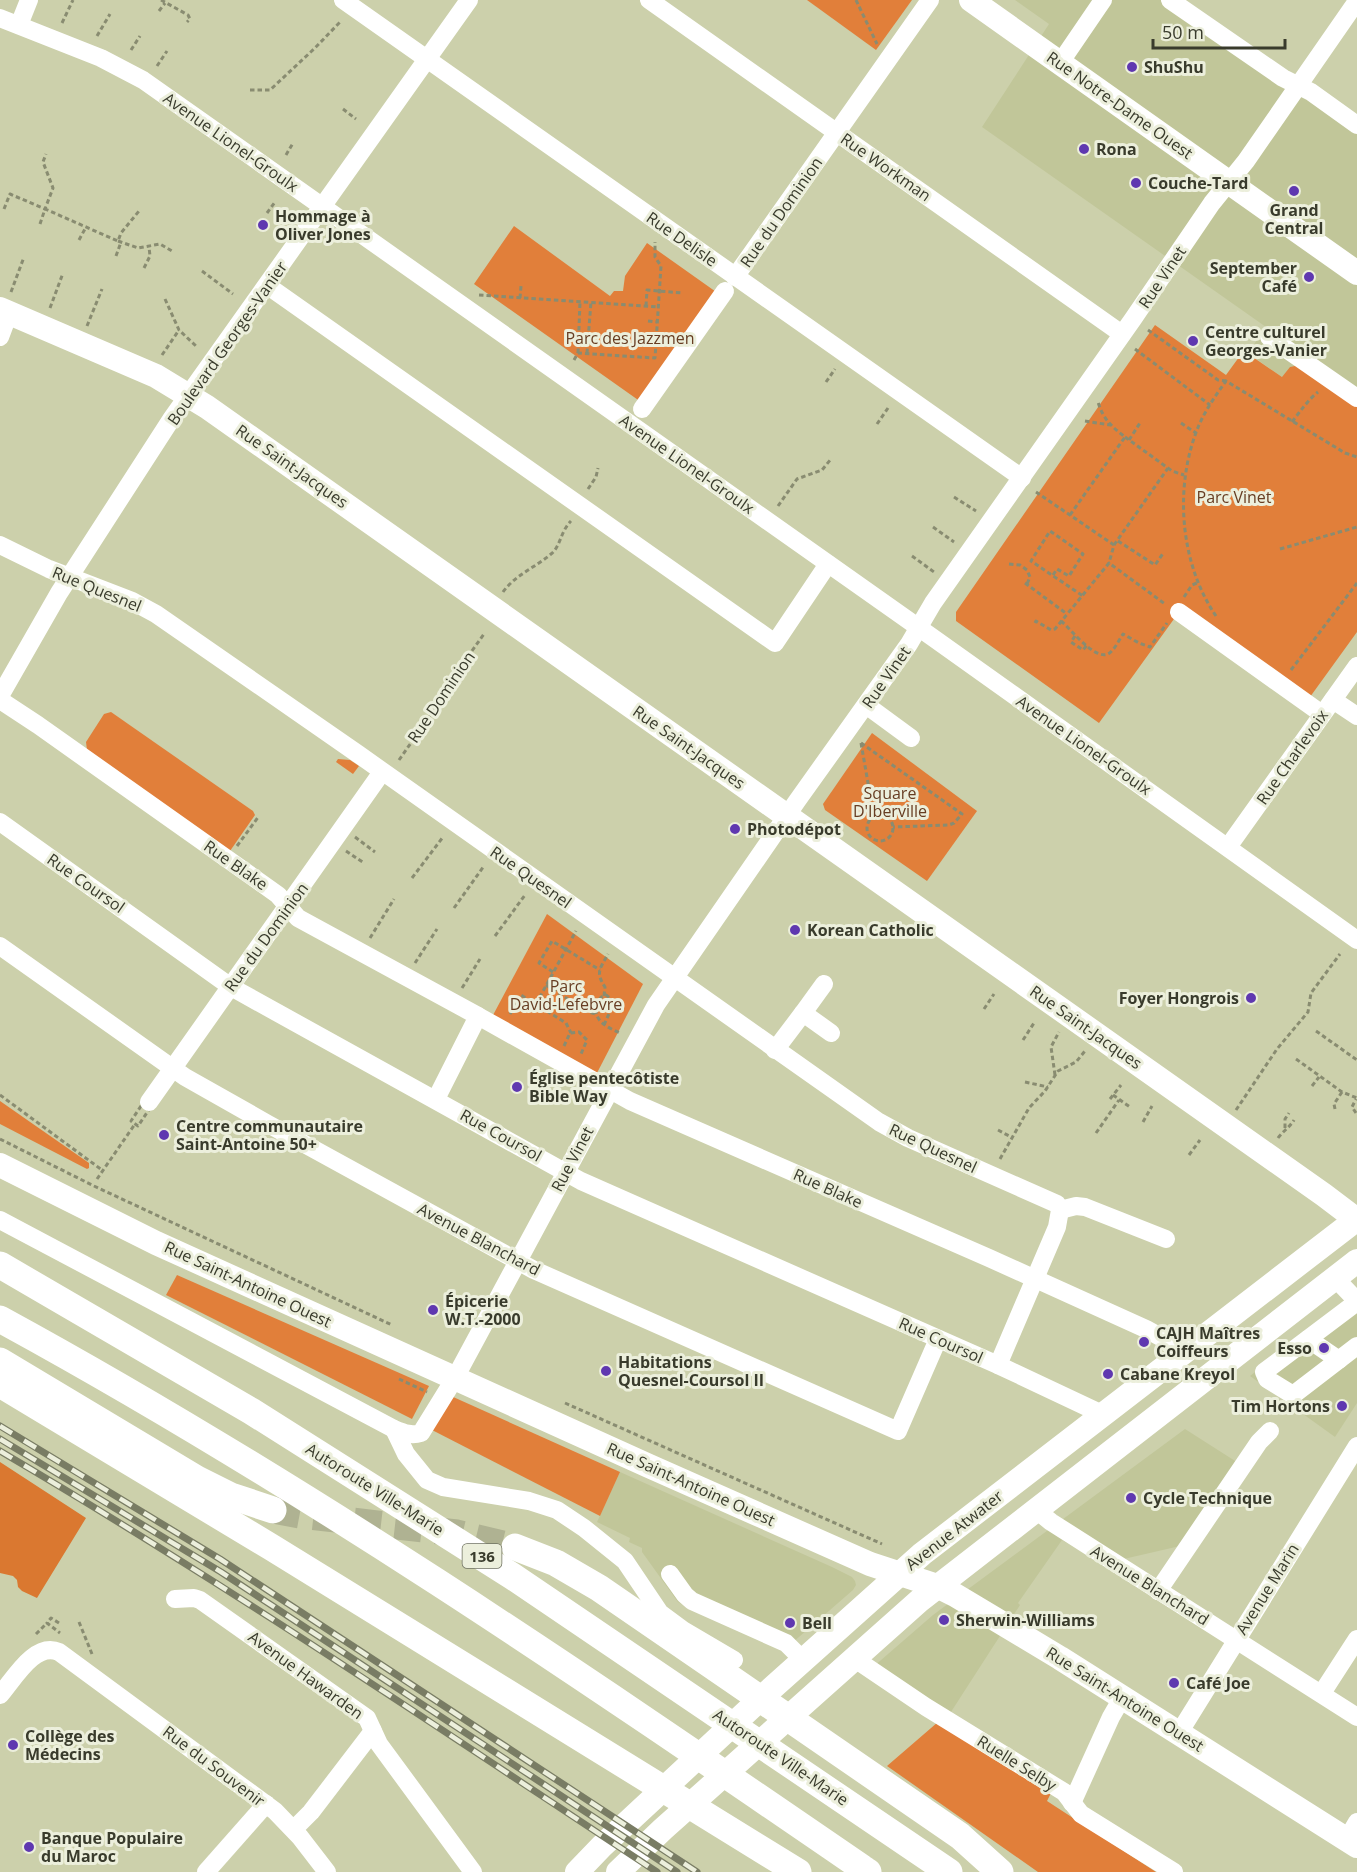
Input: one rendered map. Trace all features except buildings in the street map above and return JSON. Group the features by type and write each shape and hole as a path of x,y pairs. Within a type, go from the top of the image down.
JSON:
{"highway":[{"name":"Autoroute Ville-Marie","path":"0,1265 250,1411 503,1570 949,1872"},
{"path":"0,1319 195,1432 403,1560 576,1672 868,1872"},
{"path":"0,1362 197,1479 231,1496 273,1509"},
{"path":"0,1384 271,1547 798,1872"},
{"path":"515,1547 556,1563 622,1603 960,1836 1000,1872"}],"main road":[{"name":"Rue Notre-Dame Ouest","path":"971,0 1357,273"},
{"name":"Rue Saint-Jacques","path":"7,305 144,370 189,395 1357,1220"},
{"name":"Rue Saint-Antoine Ouest","path":"0,1165 156,1243 455,1378 870,1564 937,1586 977,1606 1122,1698 1354,1836"},
{"name":"Avenue Atwater","path":"577,1872 602,1846 803,1660 928,1549 1357,1220"},
{"name":"Avenue Atwater","path":"618,1872 663,1829 937,1586 1357,1261"}],"street":[{"path":"19,26 29,0"},
{"name":"Rue Delisle","path":"342,0 730,284 1022,478"},
{"name":"Boulevard Georges-Vanier","path":"0,698 69,576 172,418 470,0"},
{"name":"Rue Workman","path":"649,0 1122,334"},
{"name":"Rue du Dominion","path":"730,284 930,0"},
{"path":"1059,63 1103,0"},
{"path":"1170,0 1283,78 1311,92 1357,125"},
{"name":"Rue Vinet","path":"394,1429 407,1434 422,1433 455,1378 656,1005 909,644 933,603 1212,203 1246,161 1357,1"},
{"name":"Avenue Lionel-Groulx","path":"0,18 101,58 132,74 918,627 1357,940"},
{"path":"642,409 730,284"},
{"path":"268,286 776,642 828,564"},
{"path":"0,337 7,305"},
{"path":"1269,337 1357,398"},
{"name":"Rue Quesnel","path":"0,545 49,569 132,601 156,614 887,1128 1048,1199 1057,1204 1060,1210"},
{"path":"1174,610 1328,707 1357,716"},
{"name":"Rue Charlevoix","path":"1228,847 1357,666"},
{"name":"Rue Blake","path":"0,698 278,895 298,918 478,1016 536,1057 610,1089 630,1101 1035,1278 1162,1337 1180,1355"},
{"path":"866,705 911,738"},
{"name":"Rue du Dominion","path":"149,1102 382,772"},
{"name":"Rue Coursol","path":"0,822 231,987 589,1185 998,1365 1102,1414"},
{"name":"Avenue Blanchard","path":"0,946 173,1069 267,1124 534,1270 898,1431 938,1339"},
{"path":"775,1050 824,984"},
{"path":"803,1013 831,1033"},
{"path":"436,1099 478,1016"},
{"path":"998,1365 1057,1227 1060,1210 1076,1206 1085,1207 1166,1239"},
{"path":"0,1221 394,1429 406,1454 427,1480 443,1487 530,1501 556,1510 584,1528 625,1561 660,1613 734,1660"},
{"path":"1336,1279 1357,1302 1264,1372 1267,1378 1293,1395 1357,1346"},
{"path":"1258,1339 1276,1363"},
{"path":"1308,1339 1339,1360"},
{"path":"1158,1591 1259,1442 1270,1431"},
{"name":"Avenue Marin","path":"1179,1732 1357,1446"},
{"name":"Avenue Blanchard","path":"1035,1509 1051,1522 1357,1717"},
{"path":"670,1574 692,1601 786,1643 803,1660"},
{"name":"Avenue Hawarden","path":"175,1599 200,1600 367,1718 379,1744 473,1872"},
{"path":"1322,1693 1357,1638"},
{"name":"Rue du Souvenir","path":"0,1695 33,1656 44,1649 90,1664 266,1804 294,1829 327,1872"},
{"name":"Ruelle Selby","path":"855,1659 926,1707 1064,1792 1081,1814 1174,1872"},
{"path":"1072,1803 1106,1727 1122,1698"},
{"path":"294,1829 311,1812 373,1731"},
{"path":"206,1872 266,1804"}],"path":[{"path":"62,23 73,0"},
{"path":"856,0 873,39 881,48"},
{"path":"159,11 163,1 188,15 190,19 187,22"},
{"path":"97,36 110,14"},
{"path":"250,90 270,90 340,22"},
{"path":"131,50 140,36"},
{"path":"157,66 167,51"},
{"path":"343,109 356,119"},
{"path":"286,155 293,143"},
{"path":"40,224 53,188 43,162 46,154"},
{"path":"4,209 10,194 138,248 160,244 172,251"},
{"path":"267,213 275,202"},
{"path":"116,256 121,233 139,212"},
{"path":"79,240 86,227"},
{"path":"578,352 654,358 661,266 655,257 655,242"},
{"path":"144,268 150,256 149,246"},
{"path":"7,305 24,257"},
{"path":"202,272 233,294"},
{"path":"49,310 63,273"},
{"path":"520,298 521,286"},
{"path":"668,292 669,287"},
{"path":"86,327 102,289"},
{"path":"646,306 647,290 682,293"},
{"path":"479,295 658,307"},
{"path":"165,299 179,330 196,346"},
{"path":"574,360 578,352 580,302"},
{"path":"587,353 591,302"},
{"path":"648,321 657,322"},
{"path":"579,325 589,326"},
{"path":"160,358 179,330"},
{"path":"1148,330 1218,380 1226,381 1345,453 1357,457"},
{"path":"1135,349 1210,405"},
{"path":"826,382 835,369"},
{"path":"1219,619 1199,582 1191,556 1185,521 1185,475 1196,433 1210,405 1226,381"},
{"path":"1293,422 1308,400"},
{"path":"1098,402 1110,425 1168,468 1185,475"},
{"path":"877,424 888,408"},
{"path":"1085,421 1110,425"},
{"path":"1129,440 1140,423"},
{"path":"1181,423 1196,433"},
{"path":"1070,515 1106,468 1125,437"},
{"path":"778,506 797,479 822,470 831,459"},
{"path":"584,496 596,477 598,468"},
{"path":"1035,623 1036,621 1047,629 1053,630 1067,615 1109,563 1114,546 1168,468"},
{"path":"1036,492 1114,546"},
{"path":"954,497 976,511"},
{"path":"502,594 513,580 551,554 558,544 562,531 574,519"},
{"path":"933,527 954,542"},
{"path":"1280,549 1357,527"},
{"path":"1053,575 1057,569 1069,576 1083,554 1050,531 1031,561 1083,596"},
{"path":"1118,541 1155,565 1164,552"},
{"path":"912,556 934,572"},
{"path":"1109,563 1174,610"},
{"path":"1009,564 1020,565 1028,570 1030,577 1026,584 1067,615"},
{"path":"1061,621 1075,636 1099,653 1108,654 1123,634 1150,647 1190,587 1199,582"},
{"path":"1290,672 1357,583"},
{"name":"Rue Dominion","path":"399,760 439,703 436,700 484,634"},
{"path":"1075,636 1071,642 1084,652 1087,645"},
{"path":"425,711 430,715"},
{"path":"874,817 861,743 962,814 949,825 893,827"},
{"path":"232,853 259,816"},
{"path":"874,817 887,817 893,827 892,835 886,840 879,842 868,832 867,827 874,817"},
{"path":"354,837 375,852"},
{"path":"412,878 443,837"},
{"path":"868,844 872,838"},
{"path":"345,850 364,863"},
{"path":"454,908 484,866"},
{"path":"495,936 525,895"},
{"path":"371,936 394,899"},
{"path":"416,962 437,929"},
{"path":"536,1004 576,931"},
{"path":"553,972 539,963 552,941 600,970"},
{"path":"604,996 605,987 599,976 608,954"},
{"path":"1234,1112 1277,1049 1308,1012 1311,993 1340,954"},
{"path":"465,983 480,959"},
{"path":"546,985 588,1012 597,1014"},
{"path":"984,1010 994,994"},
{"path":"519,1019 510,1014 521,995 566,1023 571,1033"},
{"path":"604,996 599,999 596,1007 597,1014 604,1025 620,1033"},
{"path":"604,996 608,996 612,1003 604,1025"},
{"path":"1023,1040 1034,1023"},
{"path":"1316,1031 1357,1060"},
{"path":"579,1032 587,1040 580,1055 563,1045 571,1033 579,1032"},
{"path":"1055,1075 1052,1047 1059,1032"},
{"path":"1000,1159 1025,1113 1048,1087 1055,1075 1061,1069 1076,1062 1085,1051"},
{"path":"1296,1059 1319,1077 1357,1099 1352,1107 1356,1113"},
{"path":"1312,1086 1319,1077"},
{"path":"1025,1082 1048,1087"},
{"path":"1121,1085 1112,1097 1130,1107"},
{"path":"1335,1109 1334,1104 1342,1092"},
{"path":"0,1095 102,1170"},
{"path":"1096,1133 1119,1100"},
{"path":"1143,1122 1152,1106"},
{"path":"1285,1128 1285,1119 1289,1113"},
{"path":"1275,1141 1294,1120"},
{"path":"97,1179 135,1124"},
{"path":"998,1130 1011,1137"},
{"name":"Rue Saint-Antoine Ouest","path":"0,1139 94,1186 394,1326"},
{"path":"1189,1155 1200,1140"},
{"path":"399,1379 426,1391"},
{"name":"Rue Saint-Antoine Ouest","path":"565,1403 891,1548"},
{"path":"79,1622 92,1653 90,1664"}],"shaded area":[{"path":"1015,0 1178,0 1357,124 1357,404 1282,377 1248,353 1266,327 982,127 1049,24"},
{"path":"1357,1292 1357,1403 1335,1437 1250,1376"},
{"path":"1185,1429 1243,1466 1193,1543 1102,1564 1062,1540 1018,1603 1020,1605 949,1715 873,1667 933,1615"},
{"path":"0,1462 86,1518 37,1598 22,1591 13,1576 0,1573"},
{"path":"620,1472 832,1567 852,1577 856,1585 784,1650 696,1612 678,1602 642,1552 642,1548 629,1542 630,1538 597,1522"}],"green space":[{"path":"807,0 912,0 876,50"},
{"name":"Parc des Jazzmen","path":"514,226 610,296 614,291 623,291 625,276 647,243 719,294 641,402 474,284"},
{"name":"Parc Vinet","path":"1155,325 1226,375 1242,353 1246,355 1247,353 1282,377 1290,367 1300,365 1357,404 1357,632 1310,697 1179,612 1099,723 956,621 956,612"},
{"path":"111,712 253,811 255,815 230,851 87,750 86,742 104,714"},
{"name":"Square D'Iberville","path":"872,733 977,811 927,881 825,810 823,804"},
{"path":"338,759 350,760 359,766 353,774 336,762"},
{"name":"Parc David-Lefebvre","path":"547,914 643,984 597,1073 492,1017"},
{"path":"0,1101 89,1163 89,1168 0,1124"},
{"path":"177,1275 429,1386 412,1419 166,1295"},
{"path":"451,1396 620,1472 600,1516 432,1430"},
{"path":"938,1722 1052,1791 1047,1801 1156,1872 1038,1872 887,1766"}],"tunnel":[{"path":"273,1510 457,1533 515,1547"}],"railway":[{"path":"0,1426 220,1559 697,1872"},
{"path":"0,1439 221,1572 677,1872"},
{"path":"0,1451 250,1605 657,1872"}],"place":[{"name":"ShuShu","path":"1132,67"},
{"name":"Rona","path":"1084,149"},
{"name":"Couche-Tard","path":"1136,183"},
{"name":"Grand Central","path":"1294,191"},
{"name":"Hommage à Oliver Jones","path":"263,225"},
{"name":"September Café","path":"1309,277"},
{"name":"Centre culturel Georges-Vanier","path":"1193,341"},
{"name":"Photodépot","path":"735,829"},
{"name":"Korean Catholic","path":"795,930"},
{"name":"Foyer Hongrois","path":"1251,998"},
{"name":"Église pentecôtiste Bible Way","path":"517,1087"},
{"name":"Centre communautaire Saint-Antoine 50+","path":"164,1135"},
{"name":"Épicerie W.T.-2000","path":"433,1310"},
{"name":"CAJH Maîtres Coiffeurs","path":"1144,1342"},
{"name":"Esso","path":"1324,1348"},
{"name":"Habitations Quesnel-Coursol II","path":"606,1371"},
{"name":"Cabane Kreyol","path":"1108,1374"},
{"name":"Tim Hortons","path":"1342,1406"},
{"name":"Cycle Technique","path":"1131,1498"},
{"name":"Sherwin-Williams","path":"944,1620"},
{"name":"Bell","path":"790,1623"},
{"name":"Café Joe","path":"1174,1683"},
{"name":"Collège des Médecins","path":"13,1745"},
{"name":"Banque Populaire du Maroc","path":"29,1847"}]}
